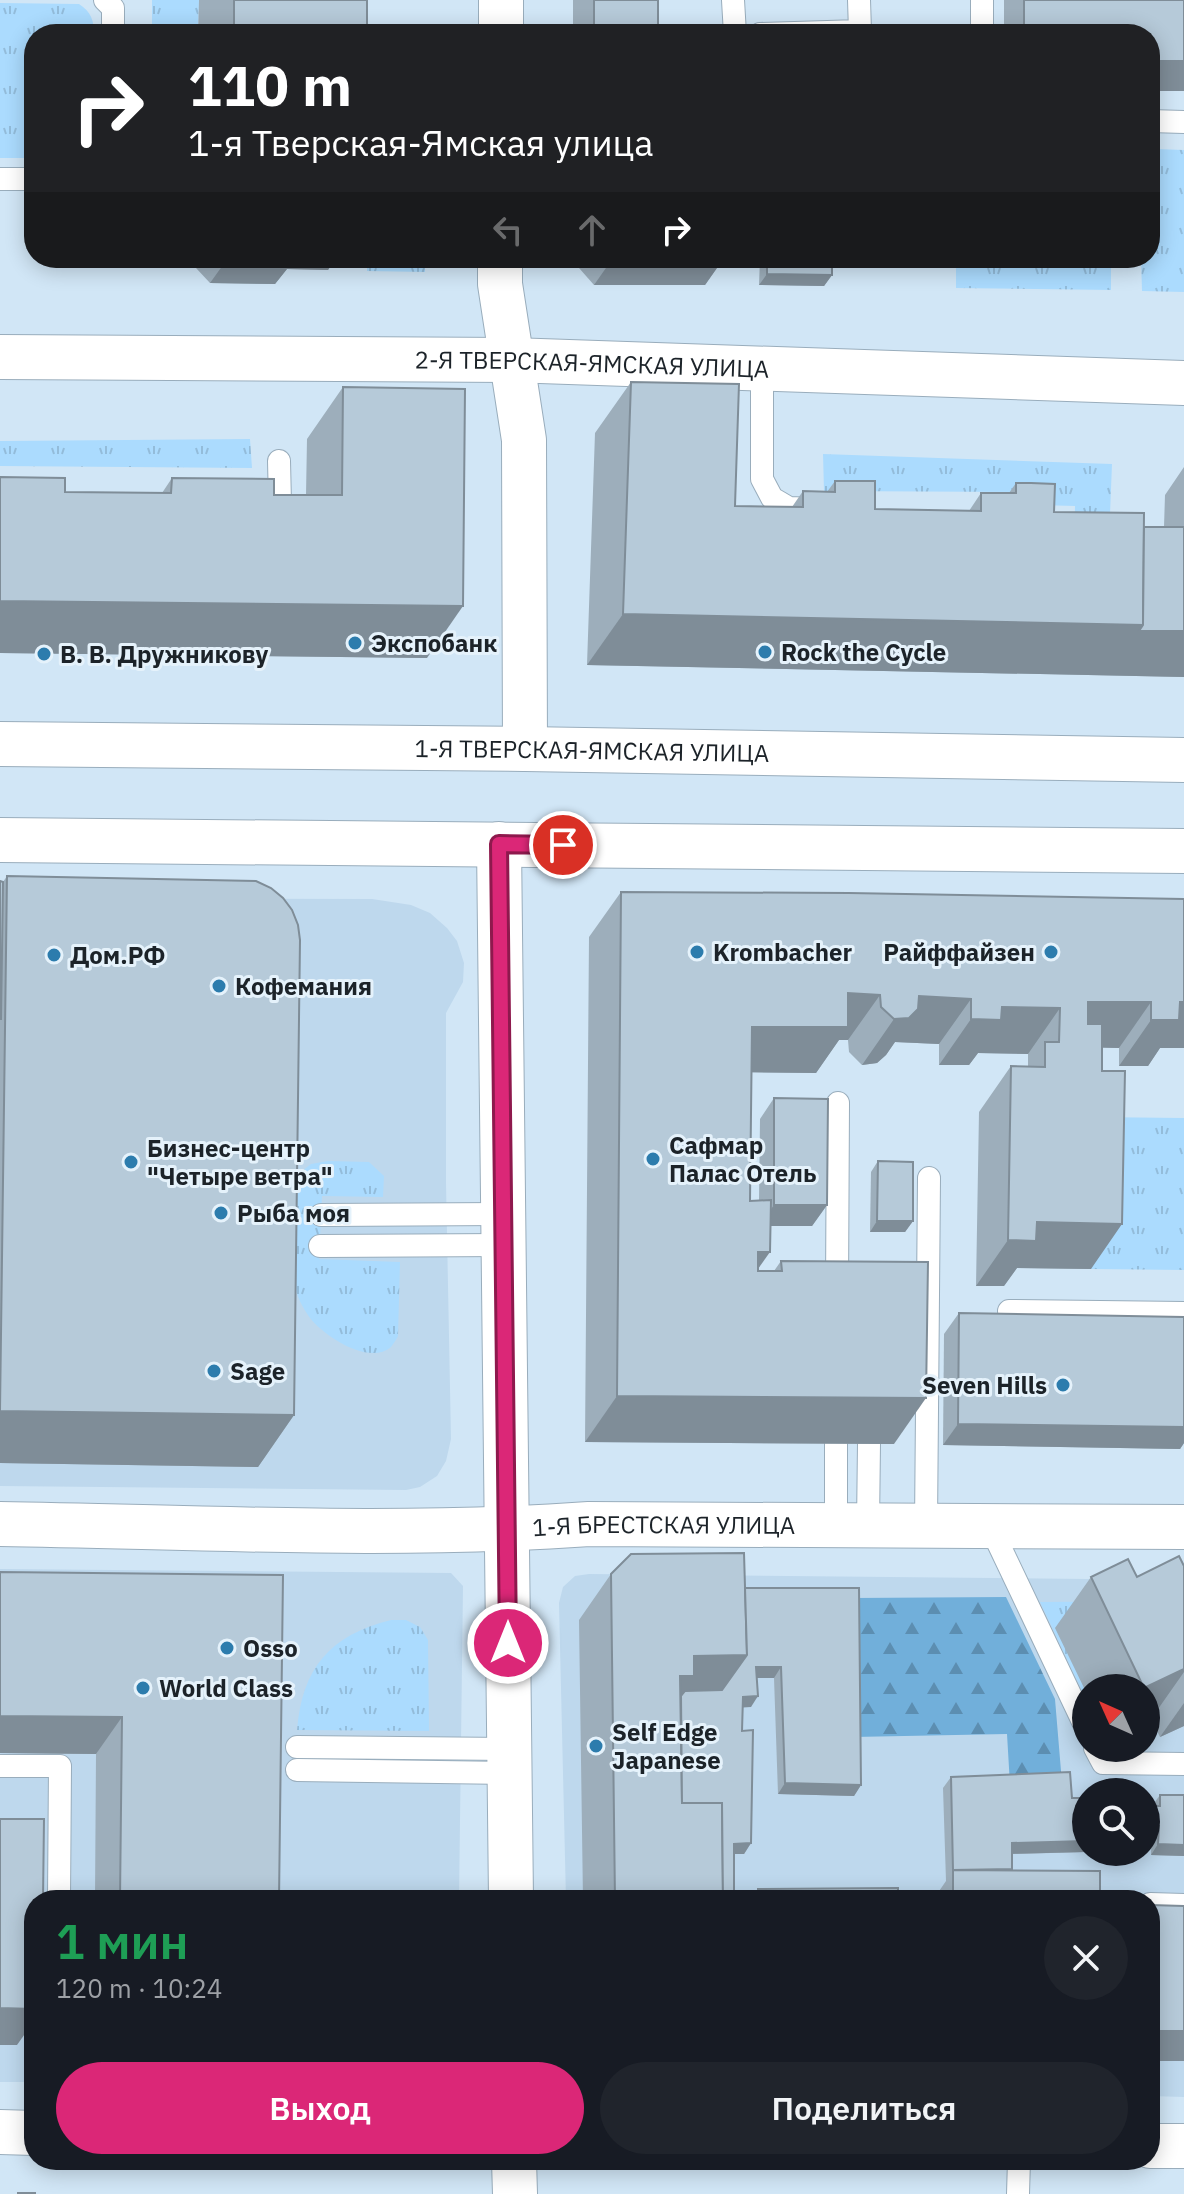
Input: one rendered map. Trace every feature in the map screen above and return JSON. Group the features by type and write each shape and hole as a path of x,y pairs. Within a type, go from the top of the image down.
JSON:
{"main road":[{"path":"501,0 501,24"},
{"path":"500,268 524,440 525,749"},
{"name":"2-Я ТВЕРСКАЯ-ЯМСКАЯ УЛИЦА","path":"0,357 511,360 1184,383"},
{"name":"1-Я ТВЕРСКАЯ-ЯМСКАЯ УЛИЦА","path":"0,744 1184,760"},
{"path":"0,840 1184,851"},
{"path":"499,844 511,1890"},
{"name":"1-Я БРЕСТСКАЯ УЛИЦА","path":"0,1524 421,1532 589,1524 1184,1527"},
{"path":"0,2132 24,2133"},
{"path":"1160,2146 1184,2146"},
{"path":"514,2170 515,2194"}],"lane":[{"path":"105,0 113,8 113,24"},
{"path":"733,0 734,24"},
{"path":"859,0 860,24"},
{"path":"982,0 982,24"},
{"path":"1160,121 1184,122"},
{"path":"0,179 24,179"},
{"path":"762,369 762,479 772,498 789,508 836,509"},
{"path":"234,502 280,503 279,461"},
{"path":"837,1307 838,1103"},
{"path":"926,1526 929,1178"},
{"path":"321,1215 504,1230"},
{"path":"320,1246 504,1230"},
{"path":"1009,1311 1184,1313"},
{"path":"836,1443 852,1525"},
{"path":"852,1525 869,1443"},
{"path":"990,1526 1072,1699"},
{"path":"428,1748 509,1761 297,1759 428,1748"},
{"path":"1102,1762 1184,1764"},
{"path":"0,1766 60,1766 52,1841 58,1890"},
{"path":"1160,1904 1184,1905"},
{"path":"1018,2194 1019,2170"}],"shaded area":[{"path":"0,898 372,899 411,905 430,913 457,941 464,963 463,982 446,1013 451,1439 446,1461 437,1476 420,1487 406,1490 0,1486"},
{"path":"0,1569 451,1573 463,1586 459,1890 24,1890 24,2082 0,2082"},
{"path":"589,1574 1184,1580 1184,2097 1160,2096 1160,1890 566,1890 559,1603 563,1587 575,1576"}],"green space":[{"path":"152,0 199,0 198,24 152,24"},
{"path":"0,3 79,4 89,13 93,24 24,24 24,158 0,158"},
{"path":"1160,149 1184,150 1184,292 1142,291 1141,268 1160,268"},
{"path":"367,268 425,268 425,272 367,271"},
{"path":"956,268 1111,268 1111,290 956,288"},
{"path":"250,439 252,468 0,466 0,441"},
{"path":"823,454 1112,464 1108,565 1074,564 1075,506 1038,505 1037,492 824,491"},
{"path":"1093,1117 1184,1118 1184,1270 1091,1269"},
{"path":"328,1161 369,1162 384,1176 383,1197 322,1196 319,1259 400,1262 398,1336 391,1347 382,1352 359,1351 325,1333 307,1314 295,1288 294,1186 302,1171 311,1164"},
{"path":"1006,1597 1055,1699 1062,1783 1010,1785 1007,1734 853,1737 852,1598"},
{"path":"1184,1601 1056,1628 1078,1674 1074,1674 1040,1602"},
{"path":"391,1620 406,1620 420,1627 428,1640 429,1731 297,1730 305,1689 323,1657 351,1635"}],"building":[{"path":"234,0 367,0 367,24 234,24"},
{"path":"594,0 658,0 658,24 594,24"},
{"path":"1024,0 1184,0 1184,61 1160,61 1160,24 1024,24"},
{"path":"767,268 832,268 832,275 767,274"},
{"path":"631,382 739,384 735,506 803,507 803,491 835,492 835,481 875,481 875,509 981,511 981,493 1016,493 1016,483 1031,483 1055,484 1054,512 1144,513 1143,625 623,614"},
{"path":"343,387 465,389 463,606 0,601 0,477 65,478 65,492 171,493 172,478 274,479 274,495 342,495"},
{"path":"1144,527 1184,527 1184,631 1139,631 1143,625"},
{"name":"Бизнес-центр \"Четыре ветра\"","path":"7,876 256,881 271,888 292,910 300,940 294,1415 0,1411"},
{"path":"0,881 3,882 1,1019 0,1019"},
{"path":"621,892 1184,899 1184,1002 1180,1002 1179,1020 1151,1020 1151,1002 1088,1002 1088,1024 1102,1024 1102,1071 1125,1071 1122,1224 1037,1222 1036,1241 1008,1240 1011,1066 1045,1067 1045,1042 1059,1042 1060,1008 1002,1007 1001,1020 971,1019 971,999 919,996 918,1009 909,1018 894,1019 881,1007 880,995 848,993 848,1027 752,1027 750,1201 771,1200 770,1252 758,1252 758,1271 782,1271 781,1261 928,1262 926,1398 617,1396"},
{"path":"774,1098 828,1099 827,1205 774,1205"},
{"path":"878,1161 913,1162 913,1221 877,1221"},
{"name":"Seven Hills","path":"959,1313 1184,1317 1184,1427 958,1424"},
{"path":"744,1553 747,1655 694,1656 694,1676 680,1676 682,1803 722,1803 723,1890 615,1890 611,1574 631,1554"},
{"path":"1179,1556 1184,1566 1184,1669 1160,1680 1160,1674 1137,1674 1091,1577 1128,1559 1137,1577"},
{"path":"0,1572 283,1575 279,1890 120,1890 122,1717 0,1716"},
{"path":"745,1588 859,1588 861,1785 785,1783 781,1667 756,1667 758,1696 743,1697 742,1731 753,1730 751,1843 734,1844 734,1890 723,1890 722,1803 682,1803 681,1696 685,1691 722,1690 747,1655"},
{"path":"1070,1772 1072,1841 1012,1843 1012,1869 953,1870 951,1777"},
{"path":"1160,1795 1184,1795 1184,1845 1160,1844"},
{"path":"0,1819 44,1819 43,1890 24,1890 24,2009 0,2008"},
{"path":"953,1870 1100,1871 1100,1890 953,1890"},
{"path":"898,1888 898,1890 758,1890"},
{"path":"1160,1905 1184,1906 1184,2031 1160,2031"}],"place":[{"name":"Экспобанк","path":"355,643"},
{"name":"Rock the Cycle","path":"765,652"},
{"name":"В. В. Дружникову","path":"44,654"},
{"name":"Krombacher","path":"697,952"},
{"name":"Райффайзен","path":"1051,952"},
{"name":"Дом.РФ","path":"54,955"},
{"name":"Кофемания","path":"219,986"},
{"name":"Сафмар Палас Отель","path":"653,1159"},
{"name":"Бизнес-центр \"Четыре ветра\"","path":"131,1162"},
{"name":"Рыба моя","path":"221,1213"},
{"name":"Sage","path":"214,1371"},
{"name":"Seven Hills","path":"1063,1385"},
{"name":"Osso","path":"227,1648"},
{"name":"World Class","path":"143,1688"},
{"name":"Self Edge Japanese","path":"596,1746"}],"route":[{"path":"508,1643 499,844 563,845"}]}
